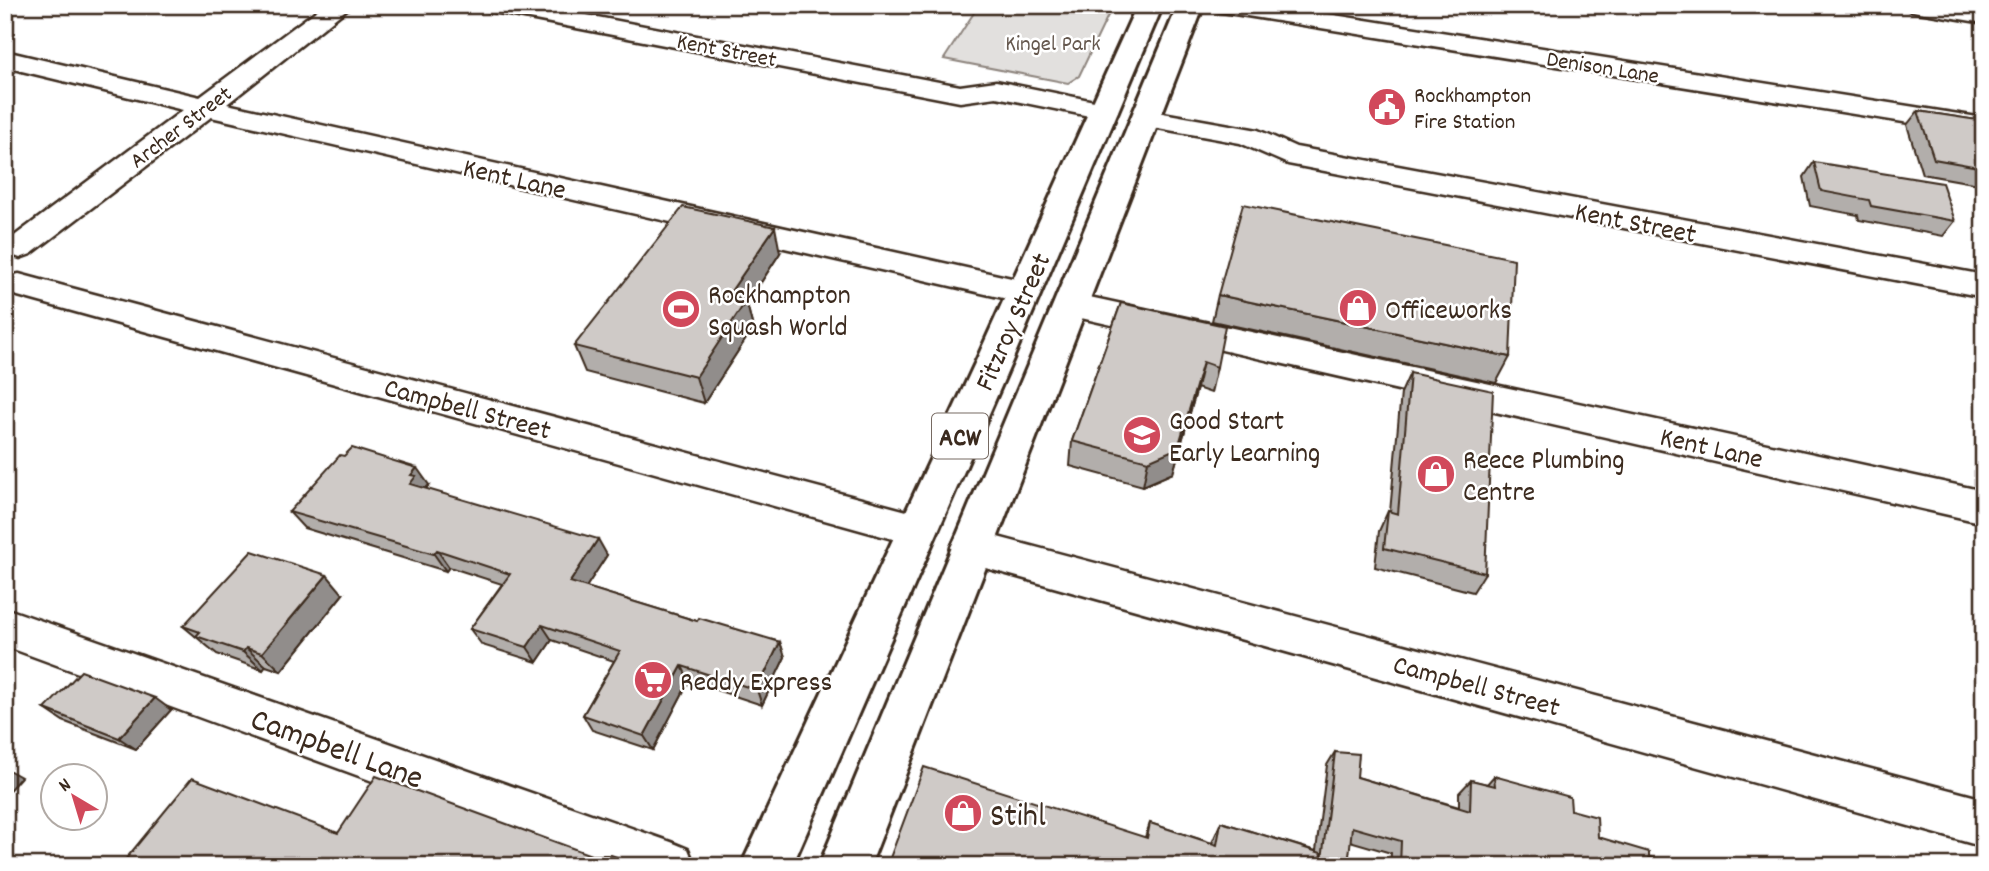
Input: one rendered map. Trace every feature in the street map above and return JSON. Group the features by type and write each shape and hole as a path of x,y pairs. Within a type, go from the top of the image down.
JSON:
{"main road":[{"name":"Fitzroy Street","path":"766,866 1025,292 1150,5"},
{"name":"Fitzroy Street","path":"844,865 1191,5"},
{"name":"Kent Street","path":"1100,121 1142,129"},
{"path":"918,530 971,547"}],"street":[{"name":"Archer Street","path":"13,247 340,5"},
{"name":"Kent Street","path":"493,5 960,94 985,109 1100,121"},
{"name":"Denison Lane","path":"1222,5 1984,127"},
{"path":"1918,5 1978,16"},
{"name":"Kent Lane","path":"5,59 205,107 1025,292"},
{"name":"Kent Street","path":"1142,129 1238,157 1288,155 1984,286"},
{"path":"12,290 29,273 34,262 30,253 13,247"},
{"name":"Campbell Street","path":"12,290 918,530"},
{"name":"Kent Lane","path":"1071,304 1984,507"},
{"name":"Campbell Street","path":"971,547 1984,823"},
{"name":"Campbell Lane","path":"5,627 671,866"}],"green space":[{"name":"Kingel Park","path":"979,5 1113,5 1079,76 1068,83 944,59"}],"building":[{"path":"1918,111 1984,121 1984,168 1934,159"},
{"path":"1814,162 1942,183 1955,221 1871,206 1869,200 1821,191"},
{"name":"Officeworks","path":"1243,204 1514,259 1510,357 1218,295"},
{"path":"683,207 775,227 727,297 746,301 696,377 574,346"},
{"path":"1121,303 1225,326 1217,367 1203,362 1178,448 1148,461 1072,441"},
{"name":"Reece Plumbing Centre","path":"1410,373 1493,391 1485,573 1384,548 1388,511 1398,514"},
{"path":"352,448 417,468 411,475 416,476 410,484 598,539 570,582 697,621 699,618 780,642 757,690 682,666 644,736 583,715 620,651 542,625 527,647 470,629 510,574 437,550 434,554 289,512 340,455 344,456"},
{"path":"252,551 327,575 262,653 246,648 243,652 196,636 200,632 183,626"},
{"path":"81,671 155,698 119,738 45,709"},
{"path":"1335,752 1359,754 1357,777 1470,811 1471,780 1495,786 1494,776 1570,797 1571,810 1597,817 1598,837 1649,852 1649,857 1679,866 1400,866 1401,841 1352,827 1348,866 1340,866 1322,860"},
{"name":"Stihl","path":"924,767 1147,838 1150,823 1217,845 1221,822 1321,853 1319,866 887,866"},
{"path":"376,776 591,855 611,855 643,866 120,866 192,778 338,833"}],"railway":[{"path":"1971,5 1984,7"}],"place":[{"name":"Rockhampton Fire Station","path":"1387,107"},
{"name":"Officeworks","path":"1358,308"},
{"name":"Rockhampton Squash World","path":"681,309"},
{"name":"Good Start Early Learning","path":"1142,435"},
{"name":"Reece Plumbing Centre","path":"1436,474"},
{"name":"Reddy Express","path":"653,680"},
{"name":"Stihl","path":"963,813"}]}
